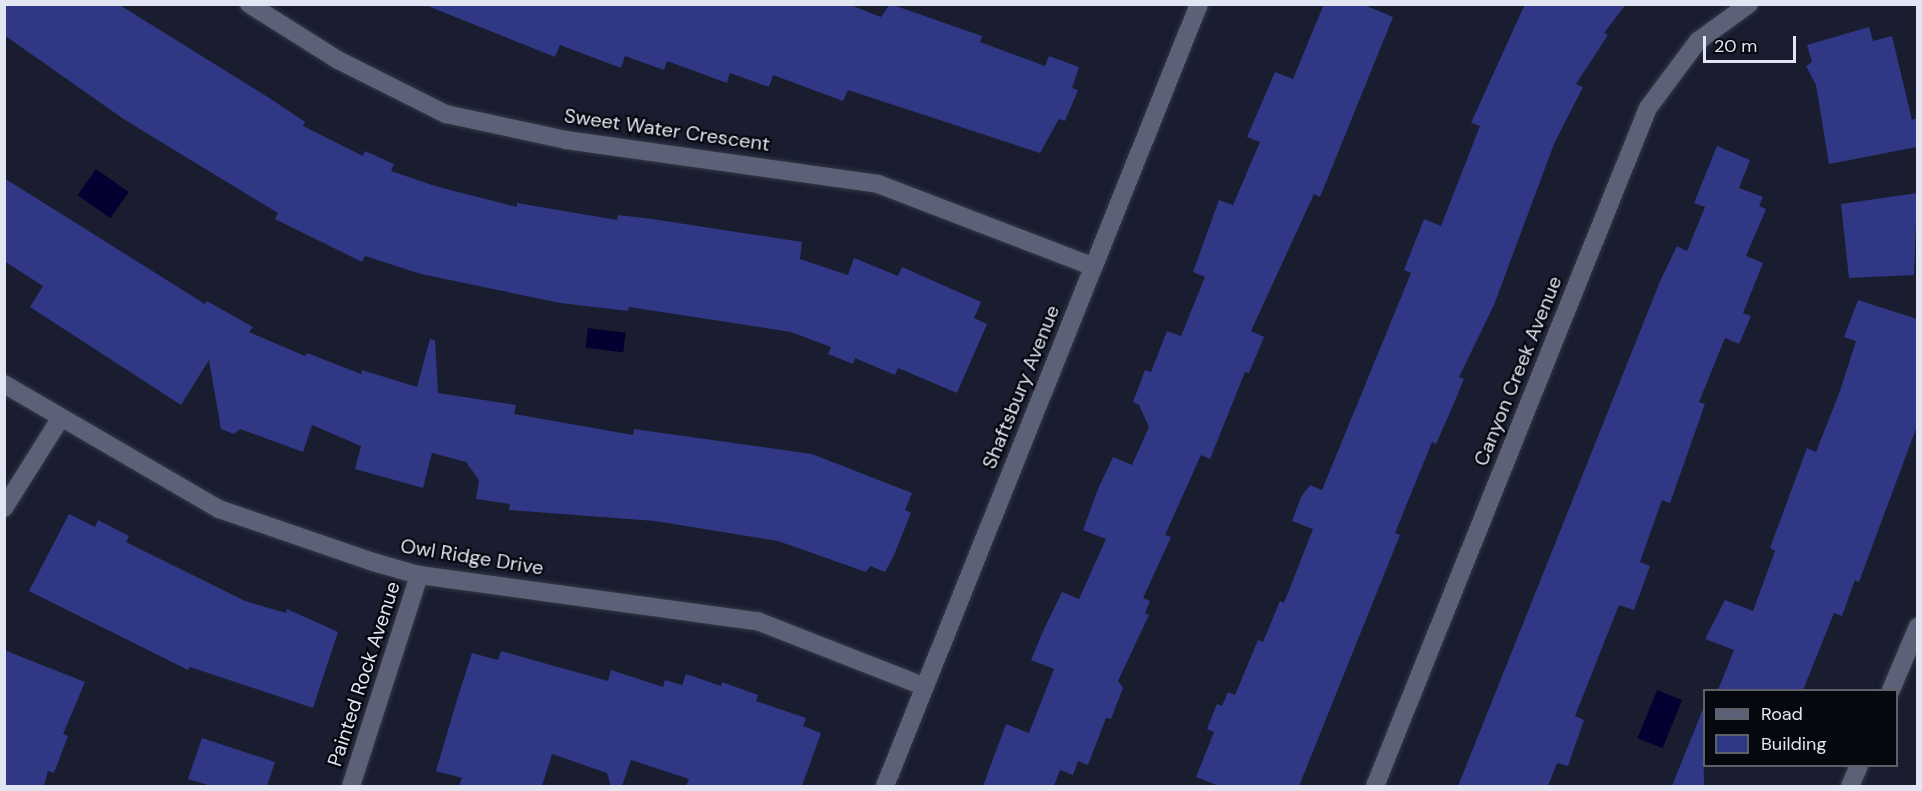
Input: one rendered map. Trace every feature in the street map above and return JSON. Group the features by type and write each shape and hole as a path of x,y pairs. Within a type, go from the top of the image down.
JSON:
{"street":[{"name":"Sweet Water Crescent","path":"249,4 338,60 446,114 554,138 878,184 1094,267"},
{"name":"Shaftsbury Avenue","path":"885,786 1199,4"},
{"name":"Canyon Creek Avenue","path":"1375,786 1647,108 1698,41 1749,4"},
{"name":"Owl Ridge Drive","path":"4,384 60,419 219,509 419,575 757,621 924,687"},
{"path":"4,508 60,419"},
{"name":"Painted Rock Avenue","path":"351,786 419,575"},
{"path":"1891,689 1917,627"},
{"path":"1851,786 1858,767"}],"shaded area":[{"path":"96,169 129,192 110,218 78,195"},
{"path":"588,328 626,333 623,352 586,348"},
{"path":"1657,690 1682,700 1663,748 1638,738"}],"building":[{"path":"4,4 118,4 274,101 305,122 303,126 363,156 365,151 394,164 391,171 435,186 517,207 517,203 617,220 618,215 652,219 802,242 800,259 848,275 854,258 898,276 902,267 981,302 974,318 987,324 957,393 898,368 895,375 855,358 853,364 828,354 831,347 791,332 629,307 628,311 560,303 421,274 365,256 362,262 275,219 278,213 125,120 4,35"},
{"path":"423,4 848,4 881,17 890,4 982,36 980,42 1045,66 1049,56 1079,67 1072,88 1078,90 1065,121 1059,119 1040,153 848,90 843,101 773,75 769,87 730,73 727,83 667,61 664,70 625,56 621,68 560,45 555,57"},
{"path":"1324,4 1362,4 1393,17 1320,197 1314,194 1251,331 1264,337 1249,373 1245,372 1210,459 1201,455 1165,535 1171,537 1143,598 1150,601 1145,613 1149,615 1118,681 1123,688 1111,719 1106,718 1088,765 1078,761 1073,775 1060,770 1054,786 983,786 1006,724 1029,733 1054,669 1031,660 1062,592 1079,599 1106,539 1083,530 1098,489 1113,457 1132,465 1149,427 1139,405 1133,402 1145,370 1151,372 1167,331 1181,336 1205,277 1193,272 1219,200 1233,205 1260,142 1247,137 1275,72 1293,79"},
{"path":"1525,4 1626,4 1604,33 1608,35 1576,84 1583,87 1554,144 1494,305 1459,377 1464,379 1436,444 1432,442 1395,533 1400,535 1299,786 1219,786 1196,777 1214,732 1207,729 1217,704 1222,706 1228,692 1235,695 1258,640 1263,642 1280,601 1284,603 1313,529 1292,521 1301,497 1310,485 1322,490 1411,273 1404,270 1424,219 1441,226 1480,126 1471,123"},
{"path":"1869,27 1873,41 1892,36 1912,120 1917,118 1917,147 1829,164 1816,85 1806,66 1812,62 1807,45"},
{"path":"1717,146 1750,160 1739,188 1763,197 1759,206 1766,209 1746,256 1763,263 1743,313 1751,316 1739,344 1725,338 1699,402 1705,404 1670,503 1662,500 1640,562 1650,566 1634,610 1619,605 1575,716 1584,720 1568,766 1557,763 1548,786 1458,786 1661,279 1677,246 1687,251 1705,207 1694,203"},
{"path":"4,178 205,304 207,301 253,327 249,332 305,356 307,353 361,374 362,370 417,387 430,339 435,340 438,393 516,405 514,414 633,435 634,429 812,454 912,493 905,510 911,513 885,572 870,566 866,572 778,541 655,521 509,510 510,504 476,499 479,480 466,462 432,453 423,488 355,469 361,446 312,425 303,452 240,429 234,434 221,429 209,360 181,405 30,307 43,286 4,261"},
{"path":"1917,193 1914,275 1849,278 1841,204"},
{"path":"1858,300 1917,319 1917,426 1859,582 1855,580 1842,616 1834,613 1803,689 1718,689 1734,650 1705,639 1725,600 1753,611 1775,551 1770,548 1807,448 1816,452 1840,391 1856,341 1844,337"},
{"path":"69,514 95,527 98,520 129,536 126,542 245,601 286,613 287,609 338,632 313,708 190,667 188,670 29,591"},
{"path":"4,650 85,682 63,734 68,736 54,773 48,771 44,786 4,786"},
{"path":"501,651 608,681 611,670 663,687 665,680 682,685 686,674 721,686 722,682 758,695 756,701 806,718 803,726 821,733 802,786 686,786 689,779 631,760 622,786 611,786 607,773 552,754 542,786 459,786 462,778 436,771 456,703 472,653 498,660"},
{"path":"1703,709 1704,786 1672,786"},
{"path":"202,738 275,762 267,786 211,786 188,779"}]}
